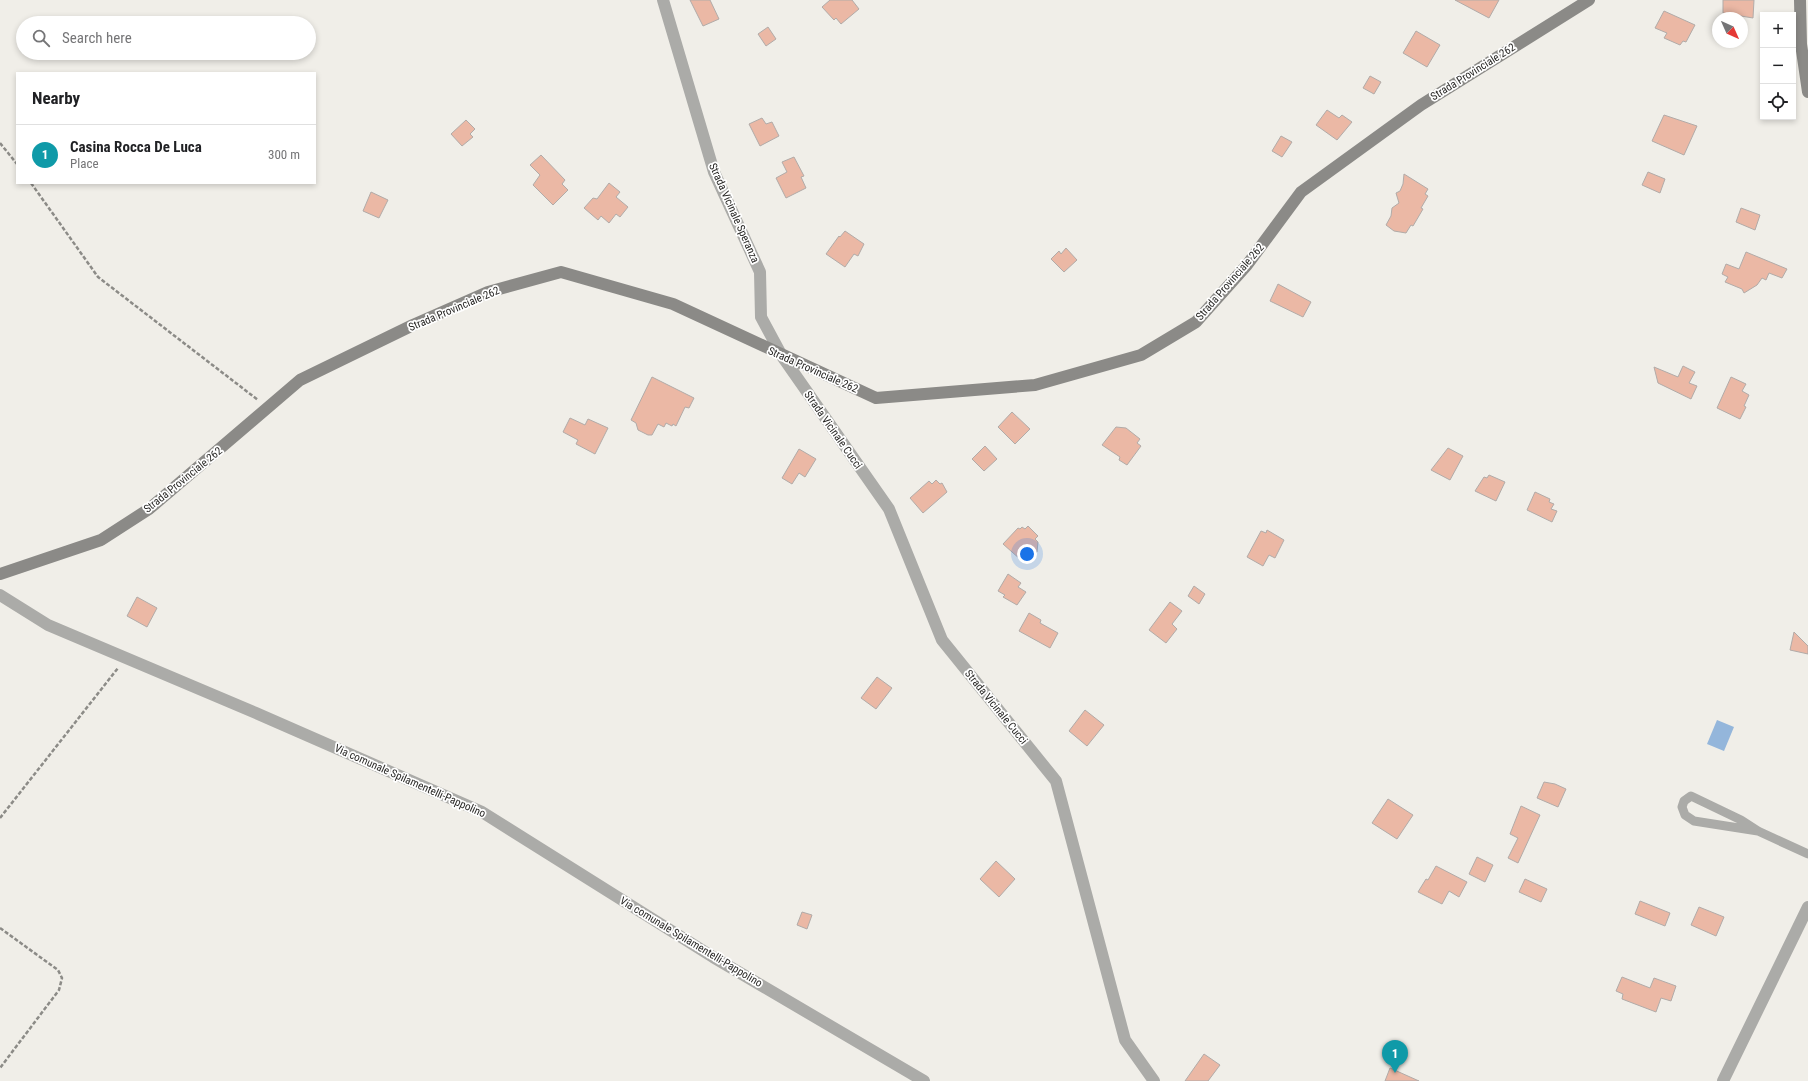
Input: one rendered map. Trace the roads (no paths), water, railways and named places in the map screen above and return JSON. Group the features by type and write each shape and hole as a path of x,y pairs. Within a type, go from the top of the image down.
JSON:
{"street":[{"name":"Strada Vicinale Speranza","path":"663,0 714,172 760,272 761,317 782,356"},
{"name":"Strada Provinciale 262","path":"0,574 101,540 149,510 300,380 413,325 488,292 561,272 673,304 782,356 876,398 1036,385 1141,354 1196,322 1247,265 1301,192 1421,105 1588,0"},
{"path":"1800,0 1801,44 1808,92"},
{"name":"Strada Vicinale Cucci","path":"782,356 889,509 942,640 1056,781 1125,1040 1154,1081"},
{"name":"Via comunale Spilamentelli-Pappolino","path":"0,595 48,625 263,716 482,812 713,957 924,1081"},
{"path":"1723,1081 1808,907"}],"lane":[{"path":"1758,831 1694,821 1685,815 1682,807 1684,801 1691,796 1741,820 1758,831 1808,854"}],"water":[{"path":"1717,720 1734,727 1724,751 1707,744"}],"place":[{"name":"Casina Rocca De Luca","path":"1395,1073"}]}
